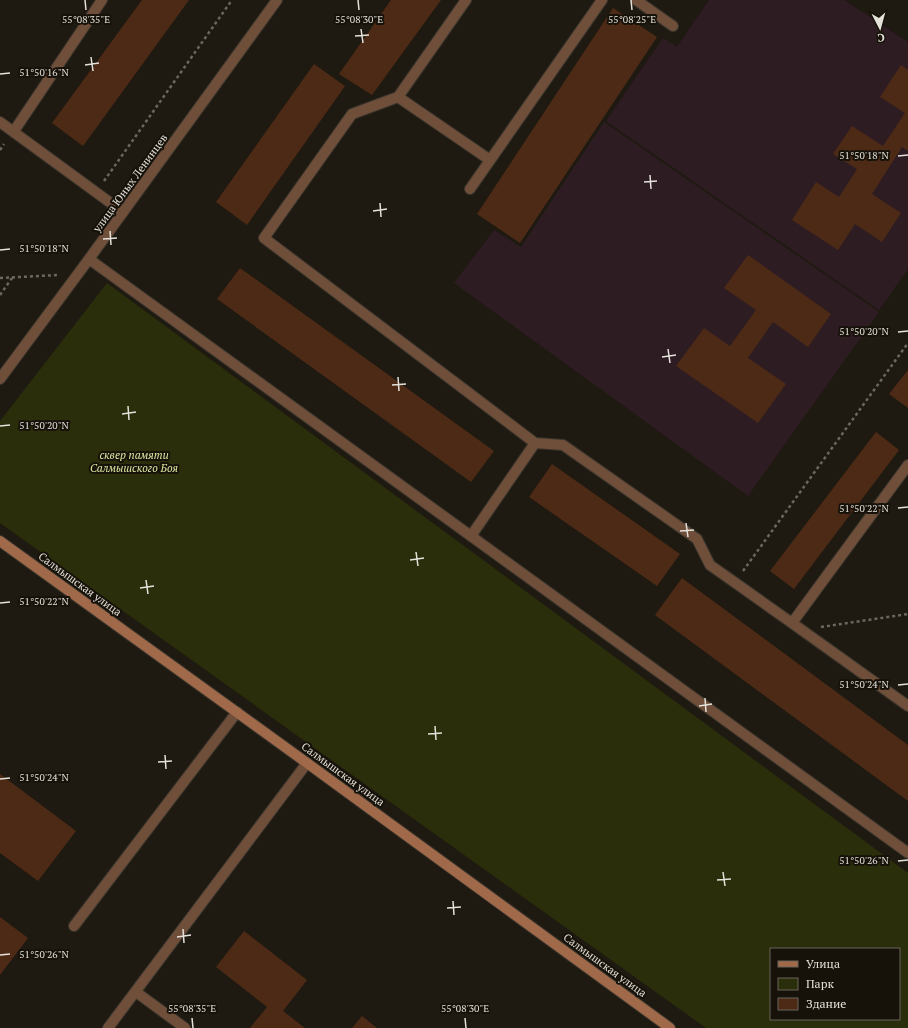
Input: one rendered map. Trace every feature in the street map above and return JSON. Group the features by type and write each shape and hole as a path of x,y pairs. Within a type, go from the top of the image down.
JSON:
{"main road":[{"name":"Салмышская улица","path":"0,541 670,1028"}],"street":[{"path":"14,131 102,0"},
{"name":"улица Юных Ленинцев","path":"0,379 277,0"},
{"path":"466,0 398,97 352,114 264,238 535,443 562,445 697,539 710,565 908,706"},
{"path":"470,189 602,0"},
{"path":"636,0 673,26"},
{"path":"398,97 490,160"},
{"path":"0,122 123,212"},
{"path":"89,259 908,853"},
{"path":"471,536 535,443"},
{"path":"792,623 908,465"},
{"path":"74,926 237,712"},
{"path":"108,1028 307,763"},
{"path":"136,992 185,1028"}],"path":[{"path":"96,192 232,0"},
{"path":"0,278 78,274"},
{"path":"0,295 13,277"},
{"path":"735,582 908,343"},
{"path":"801,629 908,614"}],"shaded area":[{"path":"709,0 844,0 908,42 908,269 879,310 606,121 663,38 677,47"},
{"path":"604,122 879,312 748,496 454,283 494,230 521,247"}],"green space":[{"name":"сквер памяти Салмышского Боя","path":"107,283 908,873 908,1028 706,1028 0,523 0,421"}],"building":[{"path":"142,0 189,0 83,146 52,123"},
{"path":"391,0 441,0 372,95 339,74"},
{"path":"613,8 657,37 520,243 477,214"},
{"path":"314,64 345,86 247,225 216,202"},
{"path":"901,65 908,70 908,151 902,147 872,194 901,213 882,242 855,224 838,250 792,220 816,182 839,197 857,169 833,154 852,126 883,146 905,113 880,97"},
{"path":"748,255 831,314 808,347 773,322 748,358 786,384 758,423 676,366 704,328 730,346 756,310 724,288"},
{"path":"240,268 494,451 471,482 217,299"},
{"path":"908,370 908,408 889,394"},
{"path":"876,432 899,450 794,589 770,571"},
{"path":"552,464 680,554 657,586 529,497"},
{"path":"682,578 908,745 908,801 655,615"},
{"path":"0,774 76,831 38,881 0,853"},
{"path":"0,917 28,938 0,975"},
{"path":"244,931 307,980 283,1011 305,1028 250,1028 267,1007 216,967"},
{"path":"362,1016 377,1028 352,1028"}]}
